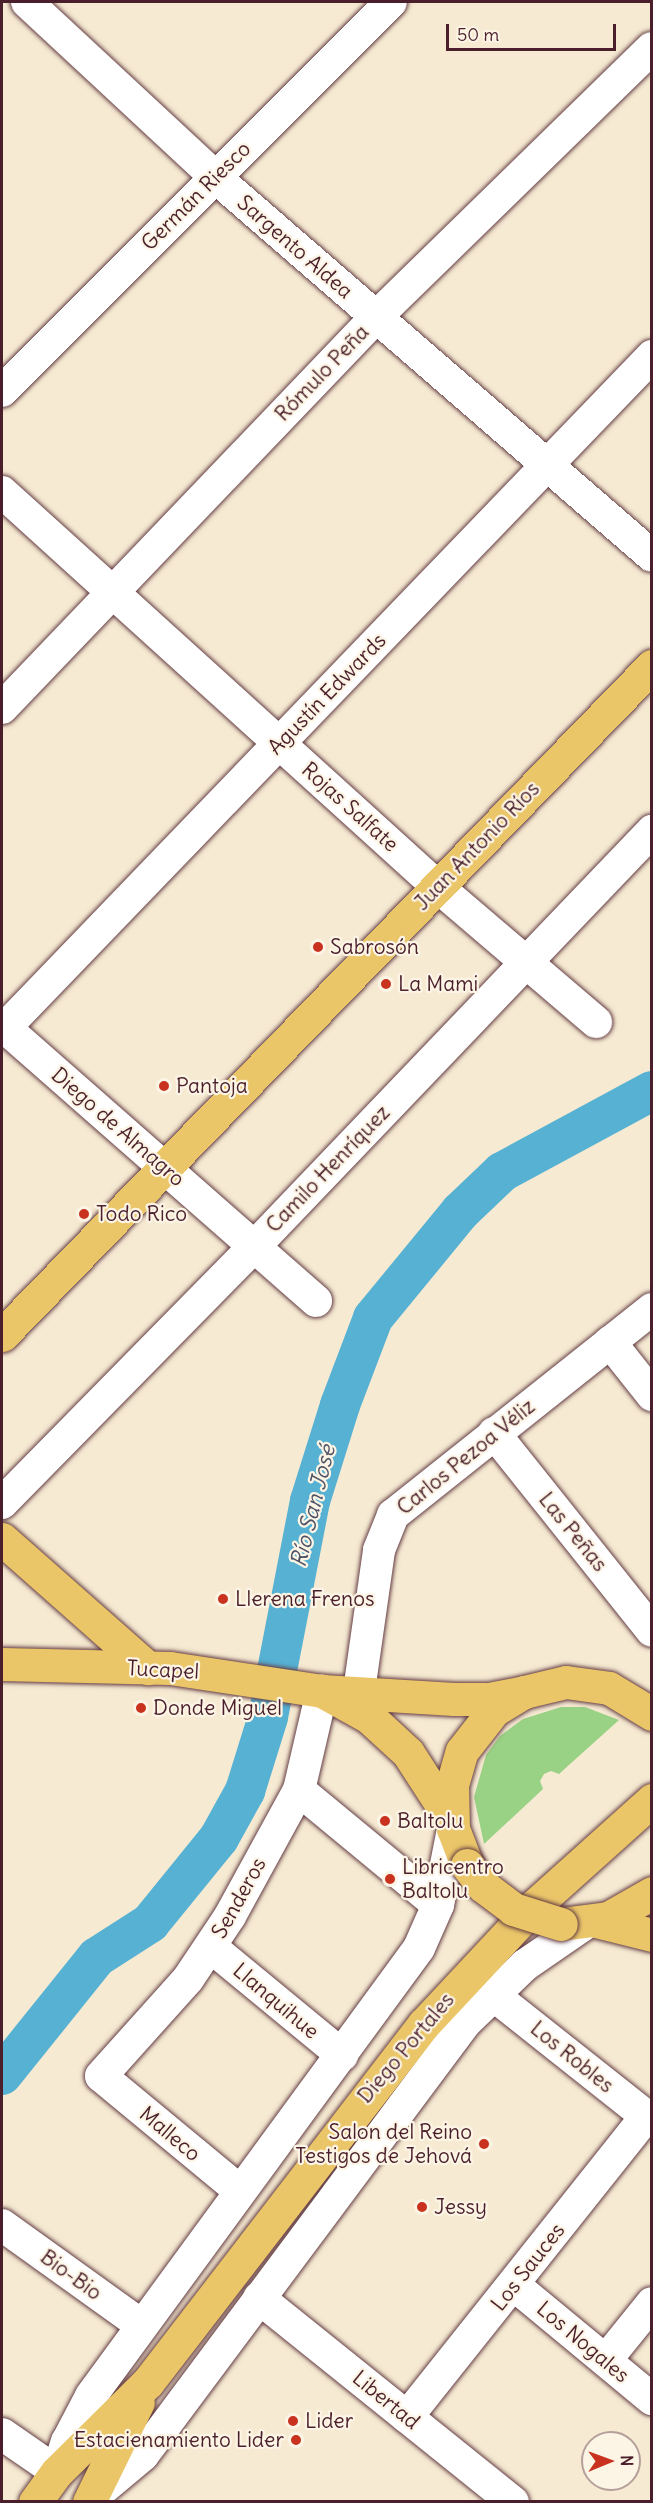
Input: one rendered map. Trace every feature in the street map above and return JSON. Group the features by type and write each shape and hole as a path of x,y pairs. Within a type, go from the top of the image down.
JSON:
{"main road":[{"name":"Juan Antonio Ríos","path":"2,1335 651,666"},
{"path":"2,1539 148,1668"},
{"name":"Tucapel","path":"2,1664 148,1668 245,1677 312,1689 471,1700 524,1692 566,1682 595,1685 622,1694 651,1714"},
{"name":"Tucapel","path":"312,1689 369,1717 396,1740 425,1773 452,1825"},
{"path":"524,1692 481,1722 462,1751 452,1785 452,1825 467,1865 483,1886 513,1909 651,1935"},
{"name":"Diego Portales","path":"35,2502 57,2472 148,2382 424,2024 534,1906 651,1800"},
{"path":"581,1923 632,1908 651,1893"},
{"name":"Diego Portales","path":"91,2499 148,2382"}],"street":[{"name":"Sargento Aldea","path":"27,2 215,177 651,556"},
{"name":"Germán Riesco","path":"2,391 391,2"},
{"name":"Rómulo Peña","path":"2,708 111,591 376,317 651,48"},
{"name":"Agustín Edwards","path":"3,1028 280,744 651,356"},
{"name":"Rojas Salfate","path":"2,492 438,886 596,1022"},
{"name":"Camilo Henríquez","path":"2,1503 254,1247 651,831"},
{"name":"Diego de Almagro","path":"3,1028 316,1301"},
{"name":"Carlos Pezoa Véliz","path":"359,1691 380,1550 388,1521 651,1309"},
{"path":"610,1342 651,1395"},
{"name":"Las Peñas","path":"494,1434 651,1631"},
{"name":"Senderos","path":"101,2076 188,1979 211,1947 299,1790 312,1689"},
{"path":"299,1790 438,1905"},
{"name":"Diego Portales","path":"57,2472 77,2419 141,2325 419,1948 438,1905 452,1825"},
{"name":"Diego Portales","path":"91,2499 143,2455 465,2023 492,1994 525,1965 581,1923"},
{"name":"Llanquihue","path":"211,1947 342,2055"},
{"name":"Los Robles","path":"492,1994 649,2119"},
{"name":"Malleco","path":"101,2076 240,2191"},
{"name":"Los Sauces","path":"407,2417 649,2119"},
{"name":"Bio-Bio","path":"2,2225 141,2325"},
{"name":"Los Nogales","path":"514,2285 651,2399"},
{"name":"Libertad","path":"259,2298 513,2502"},
{"path":"606,2360 651,2303"},
{"path":"2,2434 57,2472"}],"green space":[{"path":"561,1707 585,1707 619,1720 559,1774 551,1771 544,1774 540,1781 543,1789 484,1844 474,1797 486,1755 500,1736 523,1719"}],"waterway":[{"name":"Río San José","path":"2,2075 97,1957 150,1923 219,1838 245,1791 268,1717 310,1501 340,1405 373,1318 460,1212 502,1172 652,1091"}],"place":[{"name":"Sabrosón","path":"318,947"},
{"name":"La Mami","path":"386,984"},
{"name":"Pantoja","path":"164,1086"},
{"name":"Todo Rico","path":"84,1214"},
{"name":"Llerena Frenos","path":"223,1599"},
{"name":"Donde Miguel","path":"141,1708"},
{"name":"Baltolu","path":"385,1821"},
{"name":"Libricentro Baltolu","path":"390,1879"},
{"name":"Salon del Reino Testigos de Jehová","path":"484,2144"},
{"name":"Jessy","path":"422,2207"},
{"name":"Lider","path":"293,2421"},
{"name":"Estacienamiento Lider","path":"296,2440"}]}
